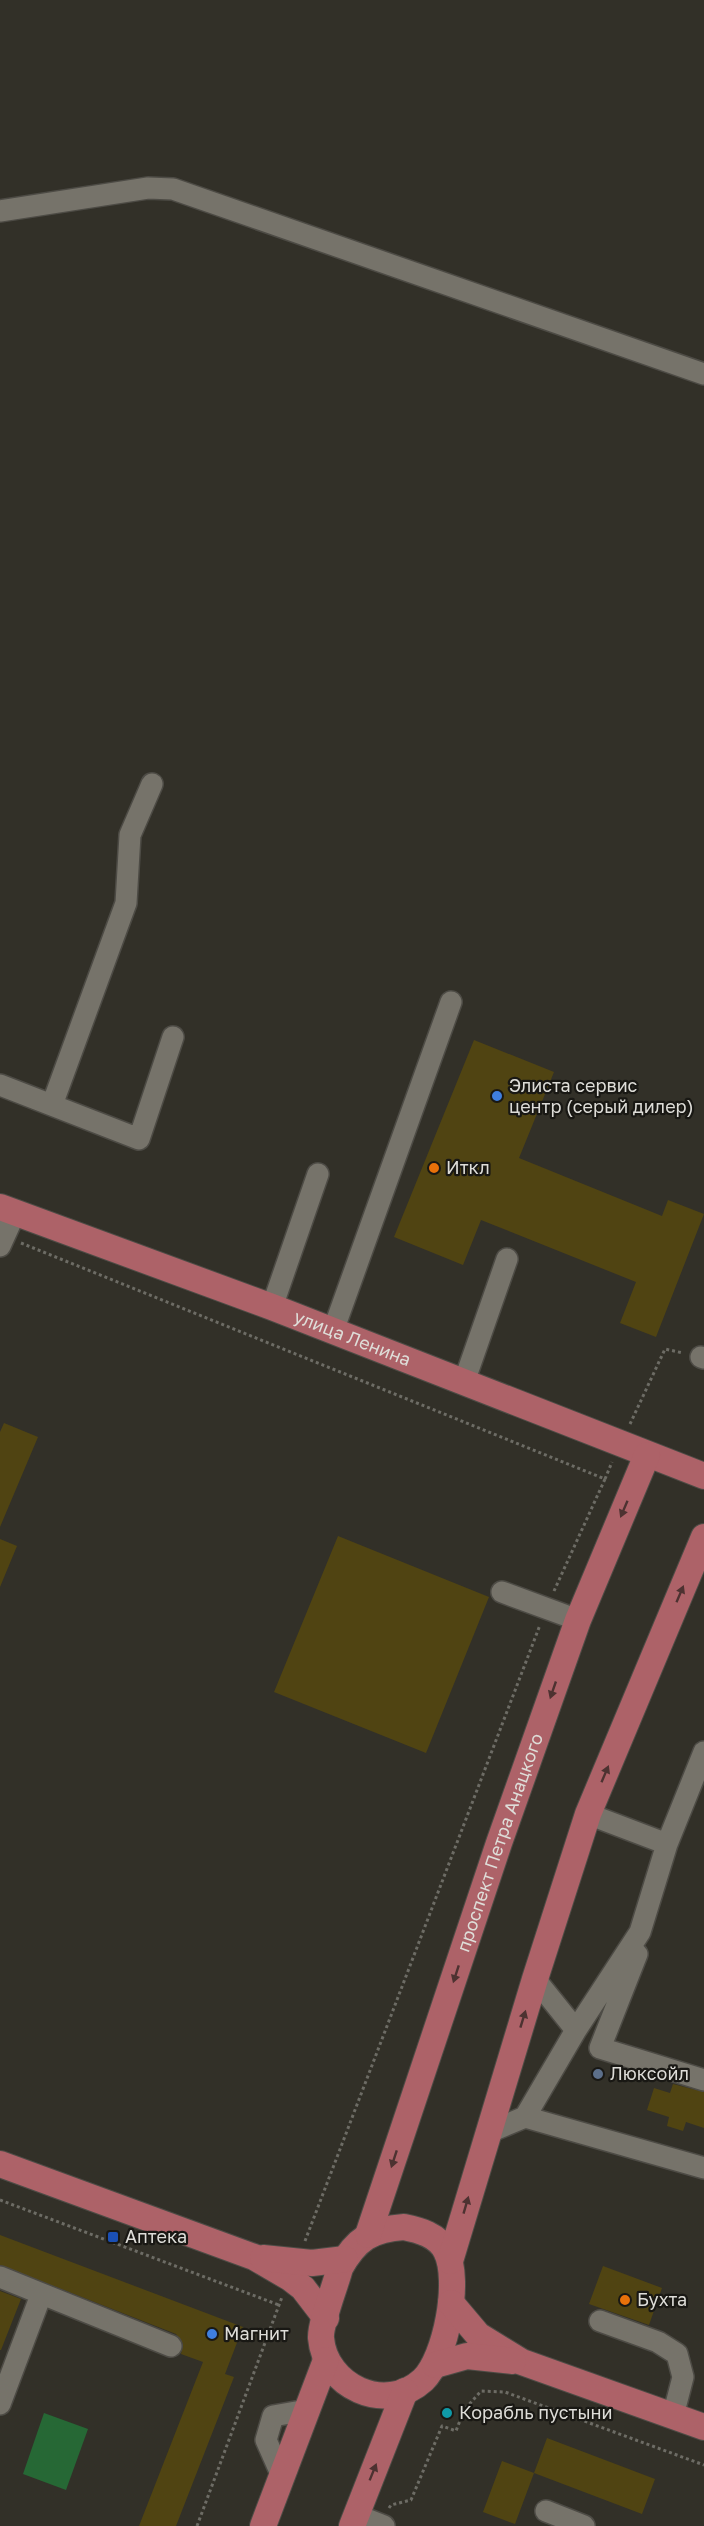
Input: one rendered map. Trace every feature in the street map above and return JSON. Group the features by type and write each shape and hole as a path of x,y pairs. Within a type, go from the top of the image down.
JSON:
{"main road":[{"name":"улица Ленина","path":"7,1210 272,1307 704,1476"},
{"name":"проспект Петра Анацкого","path":"368,2235 499,1843 578,1620 647,1455"},
{"path":"450,2261 440,2243 423,2232 404,2227 383,2228 368,2235 345,2259 340,2268 320,2335 326,2360 333,2372 348,2386 366,2394 386,2396 405,2391 422,2380 435,2365 442,2346 451,2303 450,2261 487,2133 588,1814 704,1537"},
{"path":"0,2164 254,2257 293,2269 312,2263 345,2259"},
{"path":"293,2269 303,2288 326,2318"},
{"path":"451,2303 478,2336 522,2362 704,2427"},
{"path":"435,2365 467,2356 522,2362"},
{"path":"263,2526 326,2360"},
{"path":"354,2520 405,2391"}],"street":[{"path":"0,210 148,188 173,189 704,374"},
{"path":"52,1105 126,903 130,835 152,784"},
{"path":"333,1331 451,1002"},
{"path":"0,1086 140,1139 173,1036"},
{"path":"272,1307 318,1174"},
{"path":"2,1241 7,1210"},
{"path":"464,1382 507,1259"},
{"path":"502,1592 578,1620"},
{"path":"487,2133 525,2117 576,2030 640,1932 668,1844 704,1752"},
{"path":"704,1783 600,2048 704,2080"},
{"path":"588,1814 668,1844"},
{"path":"535,1979 576,2030"},
{"path":"525,2117 704,2168"},
{"path":"0,2277 171,2346"},
{"path":"0,2404 41,2295"},
{"path":"600,2321 658,2342 677,2354 683,2377 674,2416"},
{"path":"546,2511 584,2526"},
{"path":"354,2520 382,2525"}],"path":[{"path":"2,1241 605,1479"},
{"path":"630,1426 665,1349 703,1358"},
{"path":"197,2526 279,2305 546,1608 612,1462"},
{"path":"0,2200 279,2305"},
{"path":"382,2525 391,2505 411,2500 442,2426 456,2431 464,2410 481,2391 505,2392 704,2465"}],"green space":[{"path":"44,2413 88,2429 66,2490 23,2474"}],"building":[{"path":"474,1040 554,1072 519,1158 662,1216 668,1200 704,1214 656,1337 620,1323 636,1282 481,1220 463,1265 394,1237"},
{"path":"4,1423 38,1437 0,1527 0,1432"},
{"path":"338,1536 489,1597 426,1753 274,1692"},
{"path":"0,1539 17,1546 0,1587"},
{"path":"673,2084 704,2092 704,2128 686,2122 683,2131 667,2126 669,2117 647,2110 654,2088 670,2093"},
{"path":"0,2235 243,2327 225,2374 234,2377 176,2526 139,2526 203,2362 181,2354 183,2344 176,2334 0,2265"},
{"path":"603,2266 662,2288 649,2325 589,2304"},
{"path":"0,2291 21,2299 1,2350 0,2350"},
{"path":"547,2438 655,2479 642,2514 534,2473"},
{"path":"502,2461 534,2473 515,2524 483,2512"}],"place":[{"name":"Элиста сервис центр (серый дилер)","path":"497,1096"},
{"name":"Иткл","path":"434,1168"},
{"name":"Люксойл","path":"598,2074"},
{"name":"Аптека","path":"113,2237"},
{"name":"Бухта","path":"625,2300"},
{"name":"Магнит","path":"212,2334"},
{"name":"Корабль пустыни","path":"447,2413"}]}
